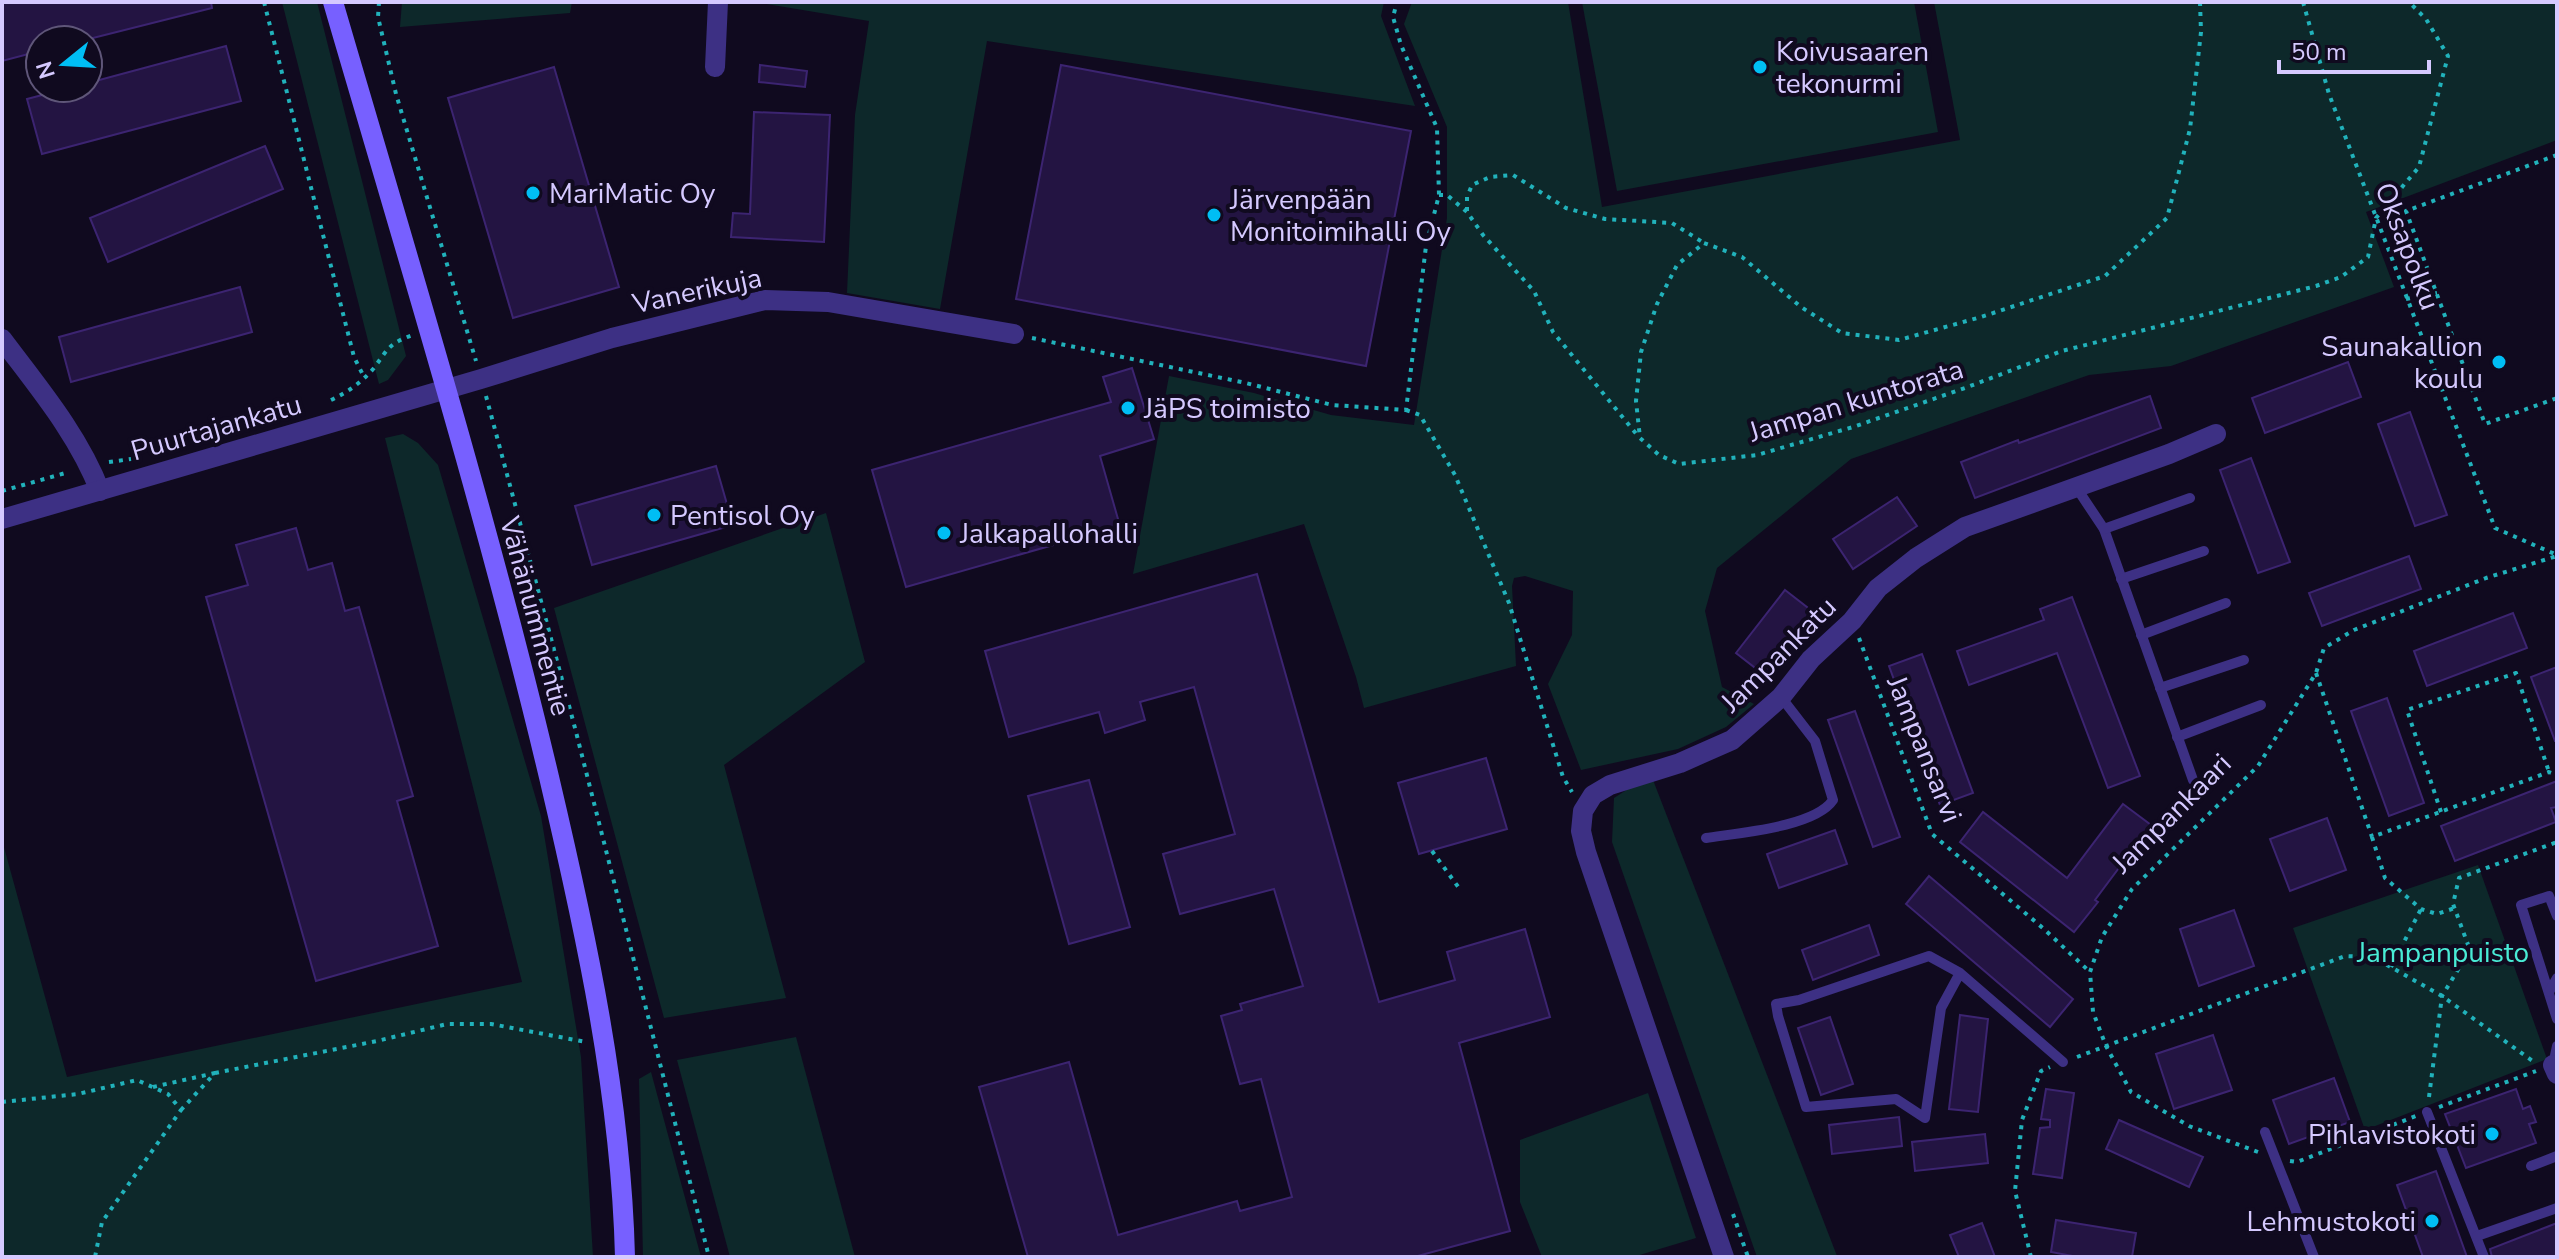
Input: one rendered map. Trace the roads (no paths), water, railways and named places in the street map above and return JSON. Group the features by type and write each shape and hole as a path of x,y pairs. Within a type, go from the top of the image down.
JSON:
{"main road":[{"name":"Vähänummentie","path":"333,2 446,389 534,715 576,892 604,1045 624,1208 625,1257"}],"street":[{"path":"715,67 718,2"},
{"name":"Vanerikuja","path":"446,389 612,338 765,300 828,302 1014,334"},
{"path":"2,339 74,437 100,491"},
{"name":"Puurtajankatu","path":"2,519 446,389"},
{"name":"Jampankatu","path":"1724,1257 1586,852 1581,831 1583,811 1593,795 1610,785 1680,763 1732,740 1781,697 1811,659 1852,621 1878,588 1916,558 1965,527 2157,459 2216,434"}],"lane":[{"path":"2076,487 2104,529 2193,780"},
{"path":"2104,529 2190,498"},
{"path":"2121,579 2204,551"},
{"path":"2141,635 2226,603"},
{"path":"2160,688 2244,660"},
{"path":"1706,838 1783,826 1828,808 1833,800 1815,741 1781,697"},
{"path":"2177,737 2261,705"},
{"path":"2557,916 2549,896 2521,905 2557,1019"},
{"path":"1960,973 1941,1008 1925,1118 1896,1099 1806,1107 1776,1004 1799,1000 1929,956 1960,973 2063,1062"},
{"path":"2549,992 2557,978"},
{"path":"2427,1112 2484,1257"},
{"path":"2265,1132 2314,1257"},
{"path":"2531,1166 2557,1156"},
{"path":"2477,1236 2557,1208"}],"place":[{"name":"Koivusaaren tekonurmi","path":"1760,67"},
{"name":"MariMatic Oy","path":"533,193"},
{"name":"Järvenpään Monitoimihalli Oy","path":"1214,215"},
{"name":"Saunakallion koulu","path":"2499,362"},
{"name":"JäPS toimisto","path":"1128,408"},
{"name":"Pentisol Oy","path":"654,515"},
{"name":"Jalkapallohalli","path":"944,533"},
{"name":"Pihlavistokoti","path":"2492,1134"},
{"name":"Lehmustokoti","path":"2432,1221"}],"park label":[{"name":"Jampanpuisto","path":"2443,952"}]}
